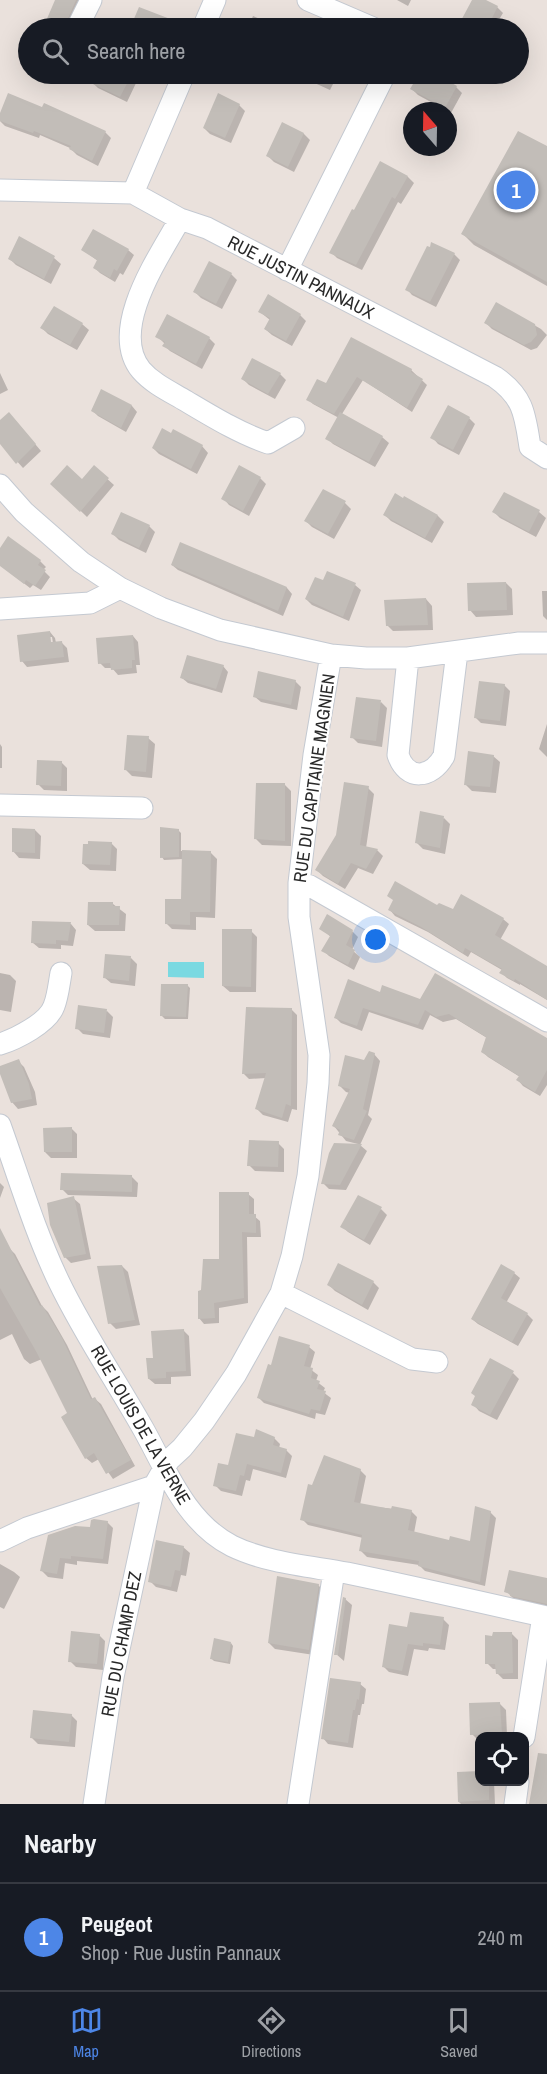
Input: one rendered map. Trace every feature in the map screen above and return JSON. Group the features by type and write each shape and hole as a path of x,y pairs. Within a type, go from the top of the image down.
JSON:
{"street":[{"path":"82,18 91,0"},
{"path":"206,18 214,0"},
{"path":"308,0 350,18"},
{"path":"133,193 180,84"},
{"path":"287,270 380,84"},
{"name":"RUE JUSTIN PANNAUX","path":"0,190 133,193 180,219 207,228 504,384 521,402 526,417 530,447 547,458"},
{"path":"180,219 134,306 130,323 130,338 139,368 157,384 244,435 268,443 294,428"},
{"path":"0,484 24,512 48,533 81,561 120,588 161,609 220,630 331,655 408,657 519,643 547,643"},
{"path":"0,609 90,603 120,588"},
{"path":"408,657 398,755 401,765 409,772 424,774 438,767 444,756 457,652"},
{"name":"RUE DU CAPITAINE MAGNIEN","path":"159,1477 211,1411 236,1374 281,1293 292,1257 308,1176 319,1055 299,917 299,883 314,754 331,655"},
{"path":"0,805 142,808"},
{"path":"299,883 310,886 395,932 547,1021"},
{"path":"0,1044 24,1034 54,1008 61,973"},
{"name":"RUE LOUIS DE LA VERNE","path":"0,1125 38,1233 60,1283 145,1431 159,1477 204,1526 220,1539 248,1552 545,1616"},
{"path":"281,1293 412,1359 437,1362"},
{"path":"0,1541 27,1528 159,1477"},
{"name":"RUE DU CHAMP DEZ","path":"94,1804 113,1677 159,1477"},
{"path":"298,1804 333,1570"},
{"path":"526,1732 545,1616"},
{"path":"515,1804 517,1786"}],"water":[{"path":"168,962 204,962 204,978 168,977"}],"building":[{"path":"55,0 76,0 68,18 47,18"},
{"path":"472,0 486,0 498,6 492,18 462,18"},
{"path":"139,7 168,18 134,18"},
{"path":"93,84 127,84 120,97"},
{"path":"413,84 454,84 457,86 448,102 434,102 410,89"},
{"path":"8,93 42,107 44,103 106,131 92,161 69,149 71,146 34,131 33,133 0,121 0,113"},
{"path":"218,93 240,104 225,138 203,128"},
{"path":"282,122 304,133 288,167 266,156"},
{"path":"518,131 547,146 547,282 461,234"},
{"path":"380,161 408,176 395,199 392,197 356,265 329,253"},
{"path":"93,229 129,249 117,271 114,269 110,278 93,268 97,260 81,250"},
{"path":"19,236 55,256 44,279 8,259"},
{"path":"431,242 455,253 430,302 405,290"},
{"path":"209,261 232,273 216,304 193,292"},
{"path":"268,294 301,314 286,341 264,329 270,318 258,312"},
{"path":"496,302 535,324 537,335 531,342 524,345 484,323"},
{"path":"54,306 83,323 70,345 40,328"},
{"path":"167,314 210,337 196,364 162,346 165,342 155,337"},
{"path":"351,337 412,369 411,372 423,379 407,408 357,377 334,414 306,400 317,379 326,383"},
{"path":"252,358 281,373 268,394 241,379"},
{"path":"101,389 132,405 121,428 91,411"},
{"path":"448,405 470,417 453,450 430,438"},
{"path":"9,412 36,444 16,464 0,444 0,420"},
{"path":"340,412 383,436 369,462 325,439"},
{"path":"162,428 171,433 173,429 203,445 191,469 152,448"},
{"path":"67,465 82,479 94,465 109,478 80,512 50,484"},
{"path":"239,465 261,477 243,511 221,499"},
{"path":"323,489 346,501 328,534 304,521"},
{"path":"504,492 540,510 529,532 492,512"},
{"path":"395,493 438,515 425,538 383,515"},
{"path":"121,512 150,525 139,548 111,534"},
{"path":"8,536 41,560 38,565 46,570 35,586 26,580 24,584 0,566 0,548"},
{"path":"180,542 287,587 278,611 171,565"},
{"path":"327,571 356,583 343,617 305,599 315,577 323,580"},
{"path":"506,582 507,610 468,611 467,583"},
{"path":"426,598 428,625 386,626 384,600"},
{"path":"50,631 51,642 62,641 64,657 20,662 17,635"},
{"path":"133,635 135,660 132,660 132,668 111,670 110,663 98,664 96,638"},
{"path":"187,655 224,665 216,689 180,678"},
{"path":"258,671 296,680 291,705 253,697"},
{"path":"479,681 505,684 500,721 474,718"},
{"path":"356,697 381,700 376,741 350,738"},
{"path":"127,735 149,736 146,772 124,770"},
{"path":"468,751 494,755 490,787 464,785"},
{"path":"37,760 62,761 61,786 36,785"},
{"path":"344,782 369,786 360,845 378,849 366,869 351,863 338,884 315,870 336,835"},
{"path":"256,783 285,783 285,841 254,839"},
{"path":"420,811 444,816 440,848 415,843"},
{"path":"160,827 179,829 179,857 160,858"},
{"path":"12,828 35,829 35,853 12,852"},
{"path":"88,841 112,842 110,865 82,864 83,844 88,844"},
{"path":"182,850 211,851 210,912 190,912 190,925 165,924 165,899 181,899"},
{"path":"395,881 437,905 439,903 453,909 461,894 504,918 495,935 547,966 547,1000 515,979 514,981 499,973 502,969 465,948 463,953 388,910 393,900 387,896"},
{"path":"88,902 113,902 113,906 120,906 119,925 87,925"},
{"path":"327,914 353,930 346,945 355,950 348,965 321,951 330,936 319,929"},
{"path":"32,921 71,922 68,941 56,940 56,944 31,943"},
{"path":"222,929 252,929 251,987 222,986"},
{"path":"105,954 131,956 129,981 103,978"},
{"path":"435,973 547,1038 547,1070 535,1092 516,1080 519,1076 481,1052 486,1037 449,1014 436,1017 425,1010 418,1025 363,1008 357,1026 334,1018 348,979 380,992 382,985 420,999"},
{"path":"161,984 188,984 186,1017 160,1016"},
{"path":"78,1005 107,1009 104,1033 75,1029"},
{"path":"246,1007 292,1008 291,1106 286,1104 282,1118 255,1109 266,1073 242,1074"},
{"path":"369,1051 375,1053 363,1109 367,1111 354,1140 338,1135 340,1130 332,1126 350,1089 338,1086 345,1055 364,1060"},
{"path":"19,1059 32,1099 11,1103 0,1074 0,1066"},
{"path":"72,1127 72,1152 44,1152 43,1128"},
{"path":"249,1140 279,1141 278,1167 247,1166"},
{"path":"334,1143 362,1144 340,1185 321,1184 329,1153"},
{"path":"61,1173 132,1175 132,1192 60,1190"},
{"path":"219,1192 249,1192 249,1214 256,1214 256,1233 242,1232 244,1298 214,1303 215,1318 198,1319 198,1291 201,1290 203,1259 219,1259"},
{"path":"358,1195 382,1207 364,1240 340,1227"},
{"path":"74,1196 86,1254 64,1258 50,1225 47,1203"},
{"path":"0,1228 40,1306 42,1305 62,1338 91,1399 95,1397 131,1460 106,1474 94,1453 85,1459 61,1417 67,1413 37,1353 0,1288"},
{"path":"338,1263 374,1281 362,1305 327,1285"},
{"path":"501,1264 515,1272 501,1298 528,1313 512,1342 471,1319"},
{"path":"122,1265 135,1320 108,1324 97,1266"},
{"path":"184,1329 186,1371 166,1372 166,1378 148,1379 146,1358 153,1358 151,1331"},
{"path":"279,1336 310,1345 304,1366 313,1368 311,1378 320,1381 317,1389 326,1391 320,1411 311,1409 309,1414 257,1398 268,1364 271,1365"},
{"path":"490,1358 514,1371 490,1415 471,1405 475,1396 471,1393"},
{"path":"256,1429 275,1437 273,1445 287,1449 281,1473 247,1464 244,1476 240,1475 236,1491 213,1486 218,1463 228,1465 236,1433 254,1437"},
{"path":"324,1455 361,1469 354,1502 391,1509 392,1506 412,1510 408,1530 449,1540 450,1536 470,1541 475,1506 491,1511 480,1582 418,1566 419,1561 359,1551 362,1535 300,1520 308,1484 312,1485"},
{"path":"91,1520 108,1521 103,1559 71,1556 71,1559 60,1558 57,1574 40,1571 48,1535 75,1526 90,1527"},
{"path":"156,1540 184,1546 180,1571 175,1570 171,1587 148,1582"},
{"path":"509,1570 547,1578 547,1604 510,1596 504,1592"},
{"path":"277,1576 319,1584 309,1650 268,1643"},
{"path":"343,1597 346,1598 338,1655 334,1655"},
{"path":"410,1612 444,1617 440,1645 408,1644 402,1671 382,1667 389,1624 407,1627"},
{"path":"71,1631 100,1634 97,1664 68,1662"},
{"path":"493,1632 512,1632 513,1673 496,1674 495,1664 485,1664 485,1635 492,1636"},
{"path":"214,1638 231,1642 228,1662 210,1659"},
{"path":"330,1678 361,1682 359,1700 357,1699 355,1710 353,1710 348,1743 321,1739"},
{"path":"500,1702 502,1732 475,1732 475,1735 470,1735 469,1703"},
{"path":"33,1710 72,1714 69,1742 30,1738"},
{"path":"538,1753 547,1754 547,1804 529,1804"},
{"path":"475,1771 475,1786 489,1786 489,1800 458,1802 457,1772"}],"place":[{"name":"Peugeot","path":"516,190"}]}
